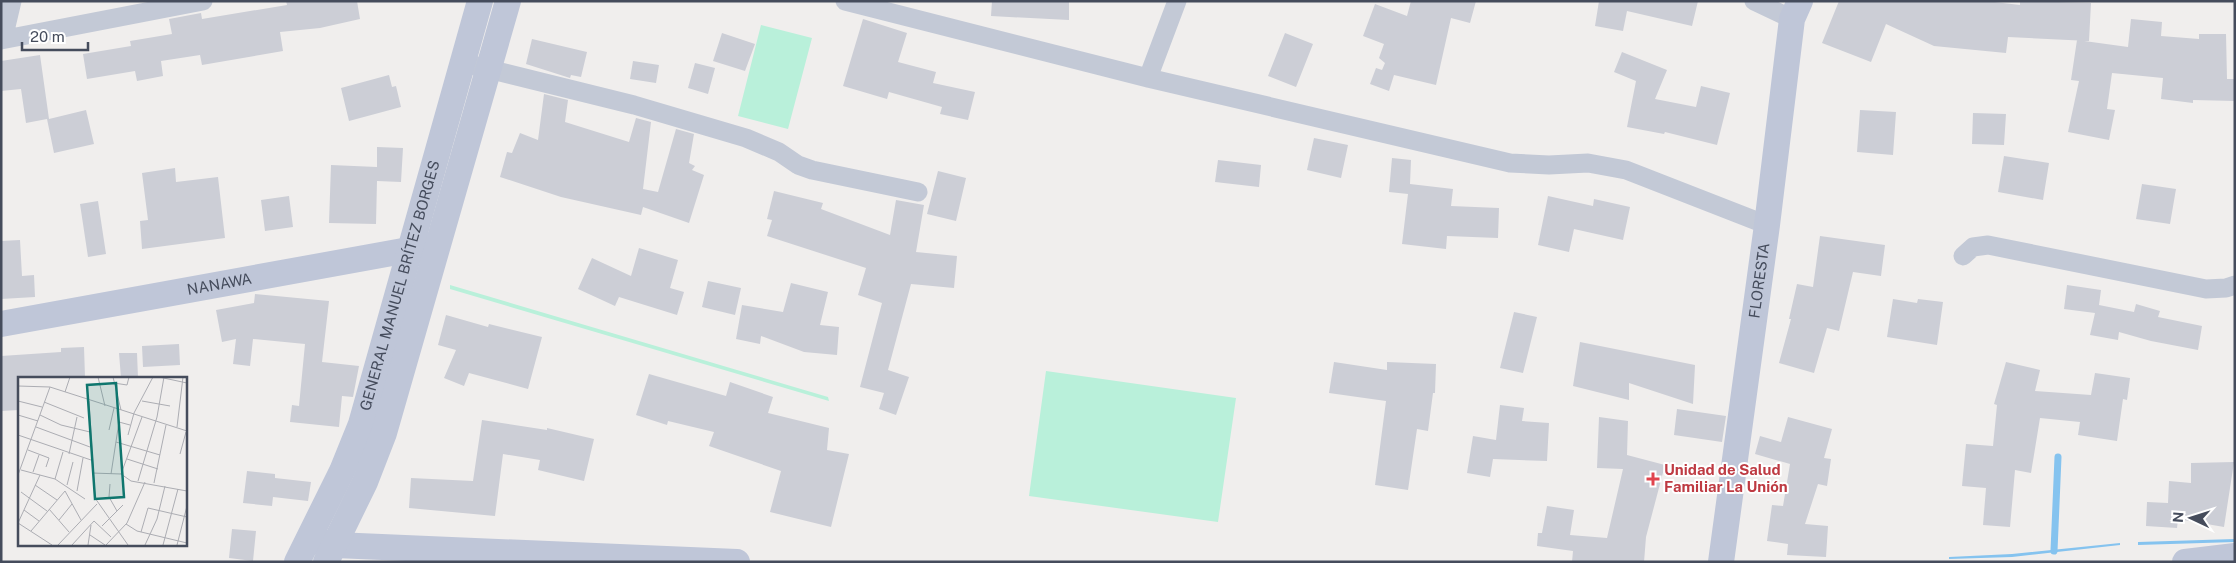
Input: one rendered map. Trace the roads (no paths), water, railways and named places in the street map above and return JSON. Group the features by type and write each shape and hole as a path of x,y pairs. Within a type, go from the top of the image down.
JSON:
{"main road":[{"name":"GENERAL MANUEL BRÍTEZ BORGES","path":"331,553 364,482 384,433 438,244 476,66 480,1"},
{"name":"GENERAL MANUEL BRÍTEZ BORGES","path":"302,551 342,471 361,424 410,250 476,66 508,1"},
{"name":"FLORESTA","path":"1721,562 1796,10"},
{"name":"NANAWA","path":"1,324 438,244"},
{"path":"302,551 737,562"},
{"path":"2186,562 2235,556"}],"street":[{"path":"12,1 2,40 203,1"},
{"path":"845,1 1148,78 1510,163 1549,165 1588,163 1626,170 1767,225"},
{"path":"1148,78 1177,1"},
{"path":"1754,1 1796,10"},
{"path":"476,66 634,105 746,138 779,152 798,165 812,170 918,192"},
{"path":"1963,256 1972,247 1988,246 2206,289 2226,288 2235,285"}],"water":[{"path":"2235,539 2235,542 2138,545 2138,542"},
{"path":"2120,543 2120,545 2012,557 1949,559 1949,557 2012,554"}],"waterway":[{"path":"2054,551 2058,457"}],"place":[{"name":"Unidad de Salud Familiar La Unión","path":"1653,479"}]}
